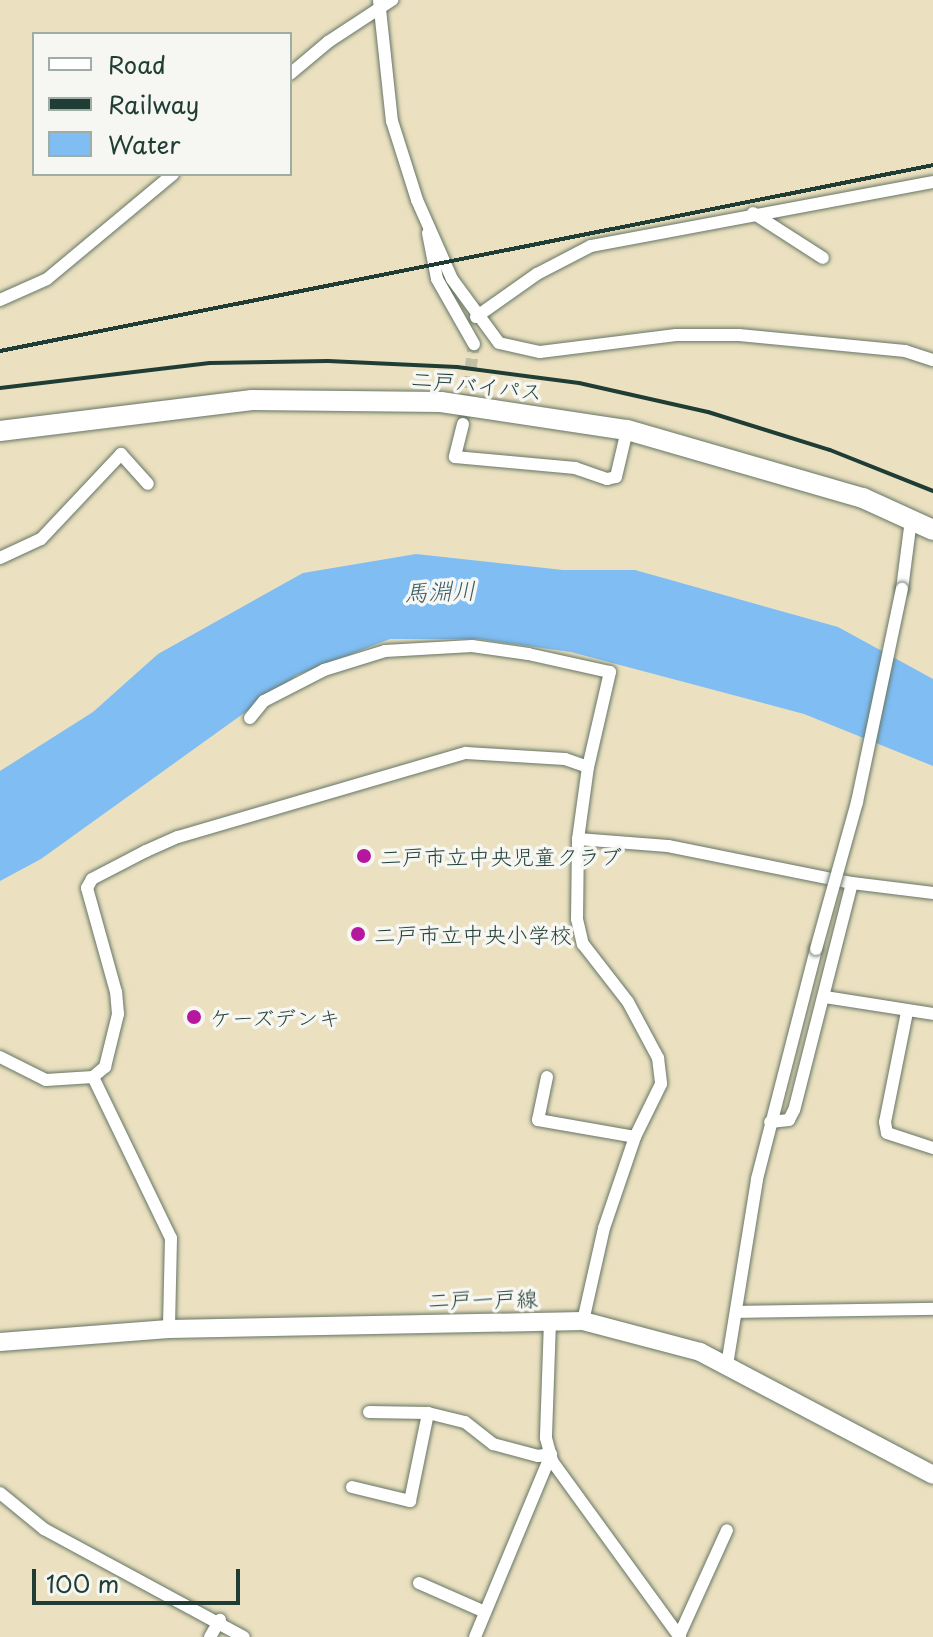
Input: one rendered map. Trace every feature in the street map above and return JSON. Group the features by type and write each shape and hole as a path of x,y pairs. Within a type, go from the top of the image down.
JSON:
{"highway":[{"name":"二戸バイパス","path":"0,431 252,400 373,398 538,413 627,430 753,463 863,498 933,530"}],"main road":[{"name":"二戸一戸線","path":"0,1342 169,1329 583,1321 640,1333 727,1365 933,1475"}],"street":[{"path":"292,72 383,2"},
{"path":"383,2 392,121 425,218 452,279 476,317 499,343 540,352 676,335 739,335 905,351 933,360"},
{"path":"0,300 47,279 171,176"},
{"path":"476,317 537,274 591,246 753,213 933,182"},
{"path":"753,213 823,258"},
{"path":"425,218 437,279 474,344"},
{"path":"463,424 455,457 575,468 607,479 616,477 627,430"},
{"path":"0,558 41,539 121,454 148,484"},
{"path":"727,1365 770,1122 857,802 902,589 911,520"},
{"path":"250,718 264,701 324,670 385,651 460,646 528,654 610,672 588,767 578,839 577,919 583,944 628,1002 661,1071 661,1084 635,1137 604,1228 583,1321"},
{"path":"0,1057 46,1080 93,1077 105,1067 118,1014 88,900 92,879 178,837 332,796 430,761 492,752 565,759 588,767"},
{"path":"578,839 668,846 852,883 933,893"},
{"path":"770,1122 783,1123 794,1110 852,883"},
{"path":"825,997 933,1014"},
{"path":"907,1012 885,1122 887,1133 933,1148"},
{"path":"93,1077 165,1215 171,1238 169,1329"},
{"path":"547,1077 538,1120 635,1137"},
{"path":"737,1312 933,1309"},
{"path":"550,1321 546,1438 551,1454 595,1525 679,1636 727,1530"},
{"path":"369,1412 428,1413 456,1418 493,1444 538,1456 551,1454"},
{"path":"352,1487 410,1501 428,1413"},
{"path":"475,1637 551,1454"},
{"path":"0,1493 44,1529 220,1620 244,1637"},
{"path":"419,1583 485,1612"},
{"path":"210,1637 220,1620"}],"water":[{"name":"馬淵川","path":"416,554 563,570 635,570 838,627 933,679 933,766 804,714 571,652 478,639 390,639 297,675 41,859 0,881 0,771 93,712 158,654 303,573"}],"tunnel":[{"path":"463,424 474,344"}],"railway":[{"path":"0,351 933,165"},
{"path":"0,388 210,363 328,361 457,367 579,383 708,412 830,450 933,491"}],"place":[{"name":"二戸市立中央児童クラブ","path":"364,856"},
{"name":"二戸市立中央小学校","path":"358,934"},
{"name":"ケーズデンキ","path":"194,1017"}]}
